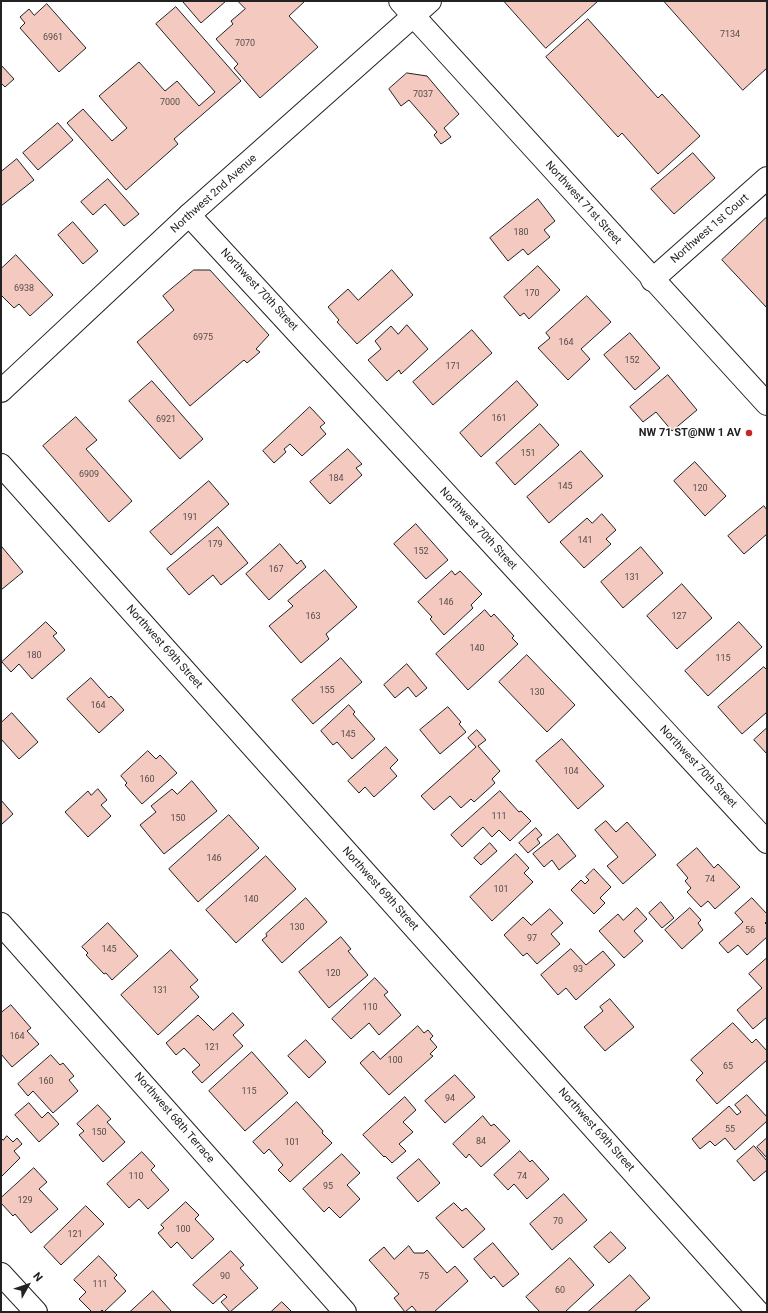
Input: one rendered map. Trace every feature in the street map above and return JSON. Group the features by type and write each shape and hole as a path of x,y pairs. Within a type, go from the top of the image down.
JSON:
{"street":[{"name":"Northwest 2nd Avenue","path":"1,391 189,215 406,8 430,1"},
{"name":"Northwest 71st Street","path":"406,8 652,280 767,404"},
{"name":"Northwest 1st Court","path":"652,280 767,178"},
{"name":"Northwest 70th Street","path":"189,215 767,842"},
{"name":"Northwest 69th Street","path":"1,465 758,1312"},
{"name":"Northwest 68th Terrace","path":"1,924 345,1312"},
{"path":"1,1274 36,1312"}],"building":[{"path":"226,1 201,23 183,2"},
{"path":"238,1 305,1 289,16 318,47 260,98 234,68 238,64 216,39 233,24 231,21 245,9"},
{"path":"504,1 598,1 546,48"},
{"path":"664,1 767,1 767,68 743,90"},
{"path":"47,4 86,48 59,72 20,28 25,23 20,17 29,9 34,15"},
{"path":"176,7 241,81 174,139 178,144 126,190 67,123 83,109 112,141 127,128 99,96 139,62 165,91 177,81 199,106 215,92 156,24"},
{"path":"588,19 658,98 662,94 700,136 658,174 622,133 618,137 546,57"},
{"path":"1,65 14,79 5,87 1,83"},
{"path":"407,73 427,76 459,114 444,128 451,137 441,144 434,135 437,132 409,100 401,106 389,89"},
{"path":"58,123 73,140 38,170 23,153"},
{"path":"693,153 715,178 674,214 651,189"},
{"path":"17,159 34,180 1,206 1,172"},
{"path":"108,179 139,214 124,226 105,204 93,215 81,202"},
{"path":"538,199 555,221 544,230 550,237 528,255 523,249 508,261 490,238"},
{"path":"767,217 767,308 722,260"},
{"path":"73,222 98,251 83,264 58,235"},
{"path":"16,255 53,295 30,316 19,304 14,308 1,295 1,269"},
{"path":"538,266 560,290 529,319 524,313 520,316 504,297"},
{"path":"194,270 210,270 269,335 256,349 260,352 247,363 244,360 190,406 137,342 174,310 163,296"},
{"path":"392,270 413,295 357,344 337,322 339,320 328,307 348,289 358,300"},
{"path":"587,296 611,322 581,349 590,359 568,380 538,348 550,338 546,333"},
{"path":"407,325 428,349 401,374 399,370 387,381 368,360 381,349 375,341 391,326 398,334"},
{"path":"472,330 492,353 433,405 413,382"},
{"path":"630,333 660,368 635,390 604,355"},
{"path":"668,375 697,410 672,431 656,412 643,422 630,407"},
{"path":"152,381 203,439 180,459 129,401"},
{"path":"517,381 538,405 481,457 460,433"},
{"path":"310,407 325,423 320,427 326,434 302,456 290,444 284,449 286,452 274,463 263,451"},
{"path":"76,417 97,440 86,449 132,501 109,522 43,446"},
{"path":"540,424 559,445 515,485 496,463"},
{"path":"348,449 362,464 356,468 362,475 330,504 310,482"},
{"path":"581,451 603,476 549,523 527,497"},
{"path":"695,462 726,496 705,516 674,481"},
{"path":"209,481 229,504 171,555 150,532"},
{"path":"764,506 767,510 767,534 744,554 728,536"},
{"path":"602,514 616,530 606,539 611,544 584,568 560,542 587,518 592,523"},
{"path":"416,524 448,560 426,579 394,544"},
{"path":"218,527 248,563 221,585 213,575 189,595 167,569"},
{"path":"280,544 297,564 301,560 306,567 269,600 246,574"},
{"path":"2,547 23,572 1,590 1,548"},
{"path":"641,547 663,573 623,608 601,582"},
{"path":"325,570 357,607 326,634 329,639 301,663 269,626 293,606 288,601"},
{"path":"452,571 455,575 460,571 482,594 471,605 473,608 444,635 430,619 432,617 418,602"},
{"path":"682,584 712,618 677,649 647,616"},
{"path":"485,610 491,617 494,614 514,636 512,638 518,644 468,690 436,654"},
{"path":"46,622 57,633 53,636 65,650 32,679 19,664 11,672 2,662"},
{"path":"739,622 762,647 708,696 685,671"},
{"path":"527,655 575,705 547,732 499,682"},
{"path":"341,658 362,682 313,724 292,700"},
{"path":"407,664 427,688 416,697 408,687 395,698 384,685"},
{"path":"764,667 767,670 767,712 742,734 718,707"},
{"path":"91,678 109,698 111,696 124,710 99,733 67,699"},
{"path":"349,705 355,712 353,714 375,739 352,759 337,742 333,745 321,731"},
{"path":"448,707 461,722 459,724 466,732 440,754 420,730"},
{"path":"12,713 38,742 19,759 1,739 1,723"},
{"path":"767,728 767,754 754,740"},
{"path":"477,730 486,740 478,746 500,771 492,779 495,783 474,802 471,799 461,808 450,796 434,810 421,796 476,747 468,738"},
{"path":"562,739 604,786 578,809 536,761"},
{"path":"386,747 398,760 390,768 397,776 374,797 365,787 359,793 348,781"},
{"path":"148,751 156,759 160,755 177,773 142,804 125,785 127,783 121,776"},
{"path":"192,781 217,811 164,854 140,825 156,812 151,806 172,789 177,794"},
{"path":"98,789 107,800 101,805 111,816 88,837 65,812 88,791 91,795"},
{"path":"500,791 519,812 521,811 531,821 510,841 499,830 492,837 483,827 462,847 451,835"},
{"path":"1,800 13,814 1,825"},
{"path":"229,815 259,848 198,902 169,869"},
{"path":"606,821 616,832 627,822 656,855 623,884 607,866 618,857 595,830"},
{"path":"536,828 542,835 537,839 540,843 528,853 519,843"},
{"path":"558,834 576,856 559,870 552,860 544,867 533,854"},
{"path":"490,843 497,851 481,865 474,858"},
{"path":"697,848 714,868 718,864 740,887 715,909 708,901 701,907 687,892 691,888 685,881 688,878 677,865"},
{"path":"516,854 529,868 524,873 533,882 492,921 470,897"},
{"path":"266,856 296,889 236,943 206,910"},
{"path":"594,869 611,887 600,898 605,903 594,914 571,890 581,880 585,884 589,880 586,877"},
{"path":"306,898 327,922 282,963 262,940 267,936 266,934"},
{"path":"752,898 767,914 767,921 765,923 767,925 767,937 747,955 738,945 728,953 719,943 743,922 735,913"},
{"path":"661,902 674,918 662,928 649,913"},
{"path":"637,908 647,919 634,931 643,941 624,958 599,931 618,914 623,920"},
{"path":"690,908 701,920 698,923 703,930 682,949 665,930"},
{"path":"550,909 563,923 551,934 560,944 537,964 527,953 523,956 504,935 523,917 531,925"},
{"path":"108,923 138,956 112,980 106,973 104,974 86,955 88,953 82,947"},
{"path":"341,937 351,949 348,951 368,975 329,1008 299,972"},
{"path":"571,949 586,965 603,951 615,965 576,1000 566,988 558,995 541,975"},
{"path":"171,950 198,980 190,987 199,997 158,1035 121,995"},
{"path":"767,958 767,1017 753,1029 737,1010 762,988 749,974"},
{"path":"375,978 388,992 384,995 401,1015 379,1035 369,1023 351,1039 332,1019"},
{"path":"610,999 634,1027 605,1051 584,1027 603,1011 600,1007"},
{"path":"11,1005 31,1028 27,1031 39,1044 12,1067 1,1054 1,1013"},
{"path":"233,1013 244,1025 233,1035 243,1046 202,1083 192,1072 200,1065 184,1048 176,1055 166,1043 198,1015 213,1030"},
{"path":"733,1023 752,1043 756,1039 767,1051 767,1060 717,1104 696,1080 703,1073 691,1060"},
{"path":"418,1026 424,1033 428,1030 433,1036 430,1039 437,1047 430,1054 433,1056 389,1095 360,1063 373,1051 380,1059"},
{"path":"306,1040 326,1062 309,1078 288,1056"},
{"path":"252,1052 288,1093 245,1131 209,1091"},
{"path":"51,1055 60,1065 63,1063 74,1076 69,1080 78,1091 53,1113 33,1091 28,1096 18,1084"},
{"path":"455,1075 475,1097 445,1123 425,1101"},
{"path":"747,1095 767,1117 767,1121 735,1150 725,1138 715,1146 710,1141 700,1149 692,1139 729,1106 737,1115 741,1112 735,1105"},
{"path":"405,1097 416,1110 403,1122 413,1132 399,1144 406,1151 392,1163 385,1156 384,1157 363,1135"},
{"path":"297,1102 332,1143 290,1182 278,1170 283,1165 269,1149 264,1154 253,1142"},
{"path":"29,1103 42,1118 48,1112 59,1124 39,1142 15,1115"},
{"path":"98,1105 111,1119 107,1122 125,1142 103,1162 79,1135 84,1131 77,1124"},
{"path":"483,1116 491,1126 494,1124 510,1141 481,1167 469,1154 466,1158 453,1144"},
{"path":"7,1136 13,1142 17,1138 22,1144 14,1151 20,1158 1,1177 1,1138 3,1140"},
{"path":"767,1138 767,1158 757,1147"},
{"path":"754,1146 767,1161 767,1170 754,1181 737,1161"},
{"path":"520,1151 530,1162 532,1160 549,1179 527,1199 514,1184 508,1190 494,1175"},
{"path":"142,1152 155,1166 151,1170 169,1190 148,1209 139,1199 129,1208 107,1184"},
{"path":"342,1154 360,1173 347,1185 360,1199 340,1218 329,1207 324,1212 303,1189"},
{"path":"419,1159 440,1183 418,1202 397,1178"},
{"path":"34,1168 47,1182 39,1189 58,1209 31,1233 15,1214 13,1216 1,1203 1,1198"},
{"path":"564,1194 587,1220 552,1250 530,1224"},
{"path":"186,1202 199,1215 195,1219 214,1239 192,1259 177,1242 171,1248 158,1233 164,1228 161,1225"},
{"path":"454,1203 462,1211 466,1208 485,1229 463,1248 436,1218"},
{"path":"86,1206 104,1224 61,1265 44,1247"},
{"path":"611,1232 626,1248 609,1263 594,1247"},
{"path":"493,1243 519,1274 503,1287 494,1276 491,1279 474,1259"},
{"path":"409,1246 414,1253 424,1253 427,1250 447,1273 455,1266 468,1281 434,1312 417,1312 412,1306 405,1312 394,1298 399,1294 369,1260 384,1247 394,1259"},
{"path":"231,1251 244,1265 240,1268 258,1288 230,1312 221,1302 227,1297 224,1294 213,1304 193,1285"},
{"path":"99,1256 117,1275 114,1278 126,1291 104,1312 102,1310 100,1312 92,1312 79,1299 86,1292 74,1280"},
{"path":"570,1258 594,1285 565,1312 540,1312 526,1297"},
{"path":"630,1275 650,1298 634,1312 588,1312"},
{"path":"153,1291 172,1312 130,1312"},
{"path":"282,1302 292,1312 271,1312"}],"place":[{"name":"NW 71 ST@NW 1 AV","path":"749,433"}]}
